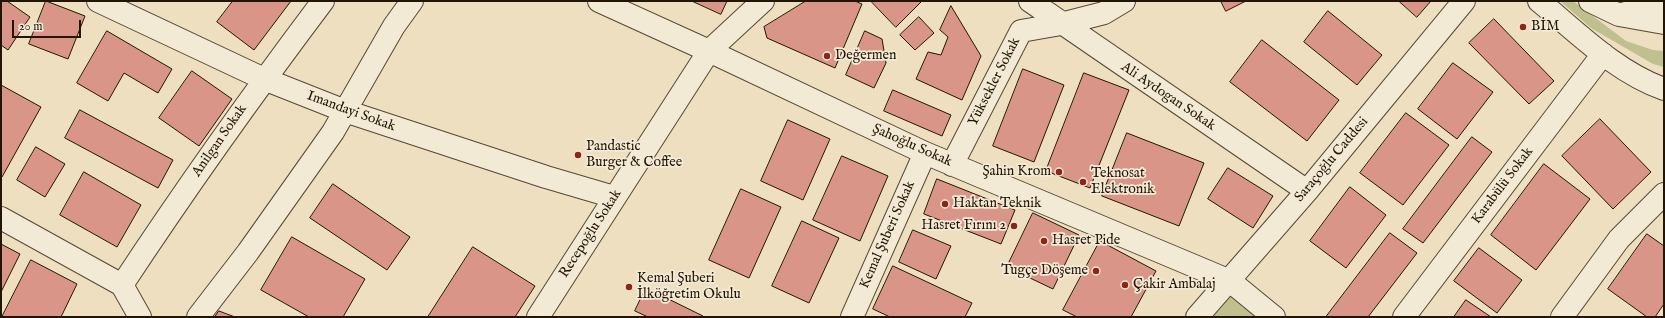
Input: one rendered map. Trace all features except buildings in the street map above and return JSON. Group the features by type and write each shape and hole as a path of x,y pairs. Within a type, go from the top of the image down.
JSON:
{"street":[{"name":"Imandayi Sokak","path":"98,1 264,79 345,111 546,177 614,197"},
{"name":"Anilgan Sokak","path":"122,285 181,195 264,79 323,1"},
{"path":"198,317 257,239 333,132 394,26 412,1"},
{"name":"Şahoğlu Sokak","path":"599,1 952,165 1230,281 1274,317"},
{"name":"Recepoğlu Sokak","path":"538,317 709,51 763,1"},
{"name":"Ali Aydogan Sokak","path":"1030,1 1061,24 1307,192"},
{"name":"Yüksekler Sokak","path":"952,165 1021,31 1061,24 1104,12 1124,1"},
{"name":"Saraçoğlu Caddesi","path":"1198,317 1307,192 1464,1"},
{"path":"1539,1 1603,54 1646,82 1664,89"},
{"path":"1590,1 1619,15 1664,23"},
{"path":"1619,15 1661,1"},
{"name":"Karabülü Sokak","path":"1404,317 1603,54"},
{"name":"Kemal Şuberi Sokak","path":"852,317 925,153"},
{"path":"1562,317 1619,239 1664,194"},
{"path":"1,218 122,285 140,317"}],"green space":[{"path":"1560,1 1573,1 1626,41 1653,50 1664,51 1664,67 1653,64 1591,28"},
{"path":"1231,287 1267,317 1204,317"}],"place":[{"name":"BİM","path":"1523,27"},
{"name":"Değermen","path":"827,56"},
{"name":"Pandastic Burger & Coffee","path":"578,155"},
{"name":"Şahin Krom","path":"1059,172"},
{"name":"Teknosat Elektronik","path":"1083,182"},
{"name":"Haktan Teknik","path":"945,204"},
{"name":"Hasret Fırını 2","path":"1014,226"},
{"name":"Hasret Pide","path":"1044,241"},
{"name":"Tugçe Döşeme","path":"1096,271"},
{"name":"Çakir Ambalaj","path":"1125,285"},
{"name":"Kemal Şuberi İlköğretim Okulu","path":"629,287"}]}
